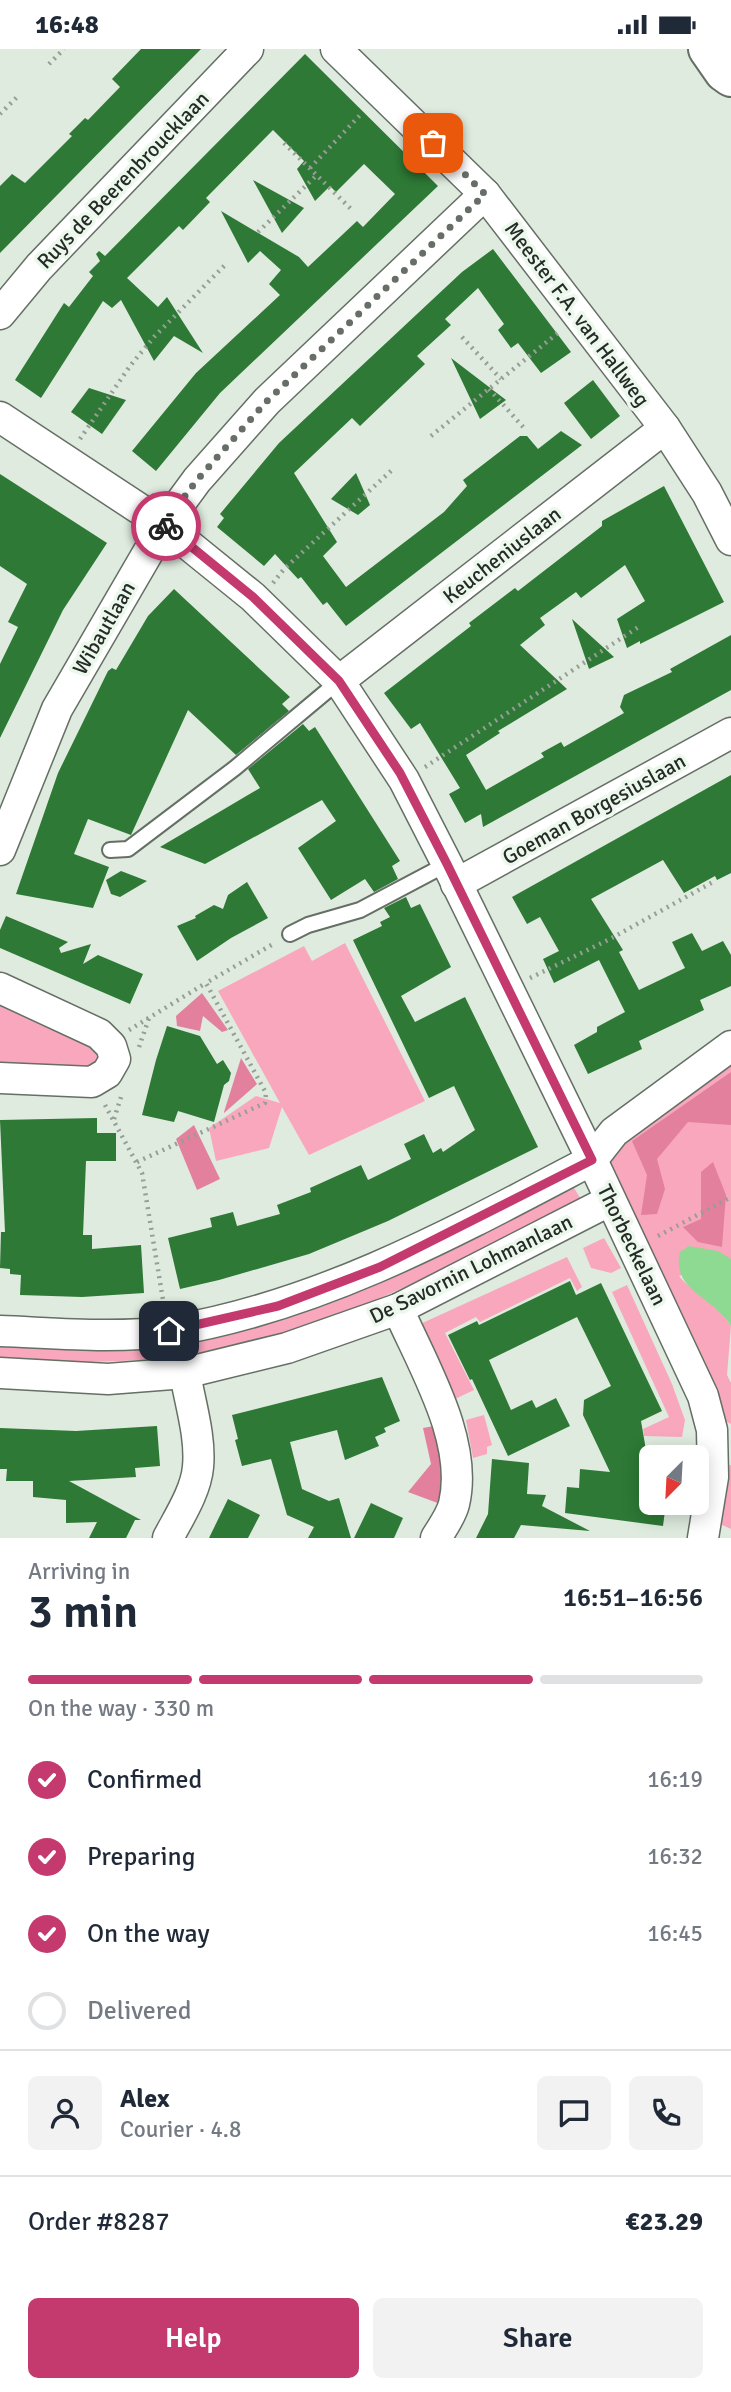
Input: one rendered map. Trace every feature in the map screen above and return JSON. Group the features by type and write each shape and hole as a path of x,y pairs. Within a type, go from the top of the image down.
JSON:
{"highway":[{"path":"708,49 731,78"}],"street":[{"name":"Ruys de Beerenbroucklaan","path":"0,314 39,267 248,49"},
{"name":"Meester F.A. van Hallweg","path":"336,49 485,194 665,428 707,493 731,540"},
{"name":"Wibautlaan","path":"0,850 57,709 164,524 197,480 267,401 485,194"},
{"name":"Thorbeckelaan","path":"0,417 164,524 258,602 339,681 404,780 592,1160 703,1396 712,1430 713,1477 703,1538"},
{"name":"Keucheniuslaan","path":"339,681 665,428"},
{"name":"Goeman Borgesiuslaan","path":"452,874 731,733"},
{"path":"0,988 99,1034 111,1051 107,1073 92,1082 0,1078"},
{"path":"592,1160 614,1132 731,1046"},
{"name":"De Savornin Lohmanlaan","path":"0,1331 90,1335 169,1331 291,1301 380,1267 592,1160"},
{"name":"De Savornin Lohmanlaan","path":"0,1373 108,1378 185,1373 287,1348 398,1309 609,1201"},
{"path":"398,1309 451,1431 457,1470 454,1506 436,1538"},
{"path":"168,1538 189,1497 198,1468 197,1444 185,1373"}],"lane":[{"path":"110,850 128,849 234,768 339,681"},
{"path":"290,935 308,925 360,910 452,874"}],"path":[{"path":"49,64 64,49"},
{"path":"310,168 381,93"},
{"path":"0,114 18,96"},
{"path":"284,143 351,209"},
{"path":"258,232 317,175"},
{"path":"65,460 130,366 154,337 225,265"},
{"path":"430,436 579,316"},
{"path":"462,337 501,379"},
{"path":"489,389 525,429"},
{"path":"258,602 284,569 391,470"},
{"path":"404,780 640,626"},
{"path":"507,989 610,939 713,882"},
{"path":"111,1051 206,983 290,935"},
{"path":"137,1163 265,1103 266,1093 206,983"},
{"path":"92,1082 142,1173 169,1331"},
{"path":"635,1249 731,1197"}],"shaded area":[{"path":"345,943 425,1101 309,1155 282,1107 269,1148 216,1161 209,1128 256,1096 280,1103 218,991 304,946 312,961"},
{"path":"202,993 228,1030 222,1032 203,1016 200,1031 177,1026 176,1016"},
{"path":"0,1001 92,1040 101,1053 100,1068 0,1070"},
{"path":"241,1058 257,1084 224,1113 224,1112"},
{"path":"731,1061 731,1259 679,1276 720,1312 731,1326 727,1375 731,1383 731,1424 719,1418 606,1165 615,1149"},
{"path":"731,1072 731,1125 688,1122 657,1159 665,1189 657,1214 641,1215 647,1175 632,1141"},
{"path":"194,1125 220,1179 197,1190 176,1139"},
{"path":"713,1162 726,1195 722,1247 698,1242 683,1227 701,1219 701,1172"},
{"path":"571,1183 582,1201 399,1290 285,1334 215,1351 144,1360 0,1360 0,1341 164,1338"},
{"path":"604,1238 621,1268 611,1273 591,1268 583,1248"},
{"path":"689,1246 718,1251 731,1259 731,1326 714,1307 687,1285 682,1276 680,1252"},
{"path":"567,1257 582,1287 577,1291 570,1278 480,1322 476,1317 445,1333 474,1390 453,1400 418,1325"},
{"path":"627,1285 672,1384 685,1420 682,1437 644,1436 643,1429 669,1417 612,1292"},
{"path":"484,1415 492,1445 487,1447 487,1454 473,1458 466,1420"},
{"path":"434,1426 442,1459 443,1505 408,1492 431,1464 423,1428"},
{"path":"725,1465 731,1465 731,1529 718,1523"}],"building":[{"path":"141,49 201,49 0,253 0,186 12,174 25,183 72,136 69,134 85,118 88,120 120,87 112,79"},
{"path":"305,54 438,186 220,393 156,471 132,451 196,373 280,295 269,284 281,270 260,251 248,263 221,211 299,257 308,267 357,221 363,227 395,194 364,164 336,192 330,186 315,201 297,169 304,161 273,130 206,198 210,202 183,230 179,226 127,278 158,307 167,297 203,353 174,336 154,361 121,300 112,308 103,301 41,398 15,380 64,303 69,307 93,276 89,272 100,261 96,254 99,251 105,256"},
{"path":"253,180 304,208 282,233"},
{"path":"493,249 571,352 541,373 518,343 511,348 498,330 504,324 478,288 445,319 451,325 417,356 425,364 360,426 352,418 294,473 337,542 323,556 346,587 444,512 467,486 463,480 520,436 527,436 538,449 561,431 582,445 346,626 327,602 323,605 301,577 298,579 275,554 264,566 217,527 224,518 220,514 279,443 462,272"},
{"path":"451,358 506,400 480,419"},
{"path":"593,380 620,416 591,439 564,403"},
{"path":"89,388 126,400 102,434 71,412"},
{"path":"356,473 370,505 358,515 331,499"},
{"path":"0,474 107,543 63,610 0,738 0,664 18,627 8,622 27,584 0,566"},
{"path":"664,486 724,602 627,648 617,619 645,601 625,565 581,598 576,592 540,618 545,625 520,645 567,689 498,731 500,733 466,755 486,790 544,757 541,753 561,742 564,747 624,713 620,707 624,695 672,672 670,669 731,635 731,690 483,827 481,814 465,823 449,794 460,788 420,723 411,729 384,693 471,626 469,623 515,588 518,591 602,526 602,521"},
{"path":"174,589 290,697 282,704 289,711 236,755 188,710 131,835 88,819 74,854 109,867 93,908 16,894 58,773 108,671 112,668 116,670 148,616"},
{"path":"572,619 614,657 589,669"},
{"path":"303,724 309,731 315,727 400,861 392,866 398,879 374,892 365,879 331,900 298,848 336,821 322,800 205,864 160,847 260,788 248,769"},
{"path":"731,775 731,873 717,880 715,876 684,893 663,860 591,899 623,950 619,952 639,990 685,968 672,942 692,933 702,951 723,941 731,955 731,986 700,1000 704,1010 639,1041 642,1049 588,1074 574,1045 597,1032 597,1027 625,1012 599,960 554,983 543,959 559,951 540,917 527,924 512,897"},
{"path":"121,871 147,881 120,897 111,894 106,880"},
{"path":"247,882 268,918 197,961 177,926 196,918 195,916 214,905 223,909 228,895"},
{"path":"406,897 411,908 420,904 451,967 401,996 415,1022 465,997 538,1147 388,1221 309,1254 180,1289 168,1238 212,1227 210,1218 233,1212 237,1226 280,1214 277,1205 311,1192 310,1188 361,1165 368,1180 411,1159 404,1144 424,1134 433,1153 441,1148 443,1152 475,1130 454,1086 429,1098 353,940 382,926 380,922 390,917 384,908"},
{"path":"6,916 68,942 59,948 61,953 91,944 83,964 98,955 143,974 130,1004 0,948 0,930"},
{"path":"167,1026 200,1036 217,1064 223,1060 231,1073 229,1081 224,1085 214,1122 178,1111 174,1122 142,1115"},
{"path":"97,1118 97,1133 116,1133 116,1161 86,1161 83,1235 92,1235 92,1249 141,1245 144,1293 82,1297 20,1295 21,1275 10,1274 10,1269 0,1268 1,1232 5,1232 0,1120"},
{"path":"570,1281 576,1295 601,1283 662,1411 641,1421 645,1445 639,1445 639,1515 664,1515 663,1526 565,1513 567,1487 579,1488 580,1469 610,1472 583,1415 584,1400 611,1386 577,1317 489,1360 511,1410 532,1400 536,1408 556,1398 570,1426 508,1456 448,1335 477,1321 479,1325"},
{"path":"382,1377 400,1421 384,1428 386,1432 375,1437 379,1446 345,1460 337,1430 290,1442 302,1489 329,1501 339,1498 351,1538 308,1538 314,1527 287,1515 271,1459 242,1466 232,1415"},
{"path":"157,1426 160,1466 135,1468 136,1477 69,1481 141,1520 135,1520 126,1538 89,1538 97,1522 66,1523 66,1500 33,1497 33,1481 6,1481 7,1469 0,1469 0,1428 76,1431"},
{"path":"492,1459 529,1463 527,1494 546,1495 542,1506 590,1531 521,1525 514,1538 476,1538 488,1514"},
{"path":"228,1499 260,1515 248,1538 209,1538"},
{"path":"371,1503 403,1518 394,1538 354,1538"}],"way so far":[{"path":"166,526 164,524 197,480 267,401 485,194 433,143"}],"route":[{"path":"166,526 253,597 339,681 400,773 592,1160 380,1267 278,1306 169,1331"}]}
